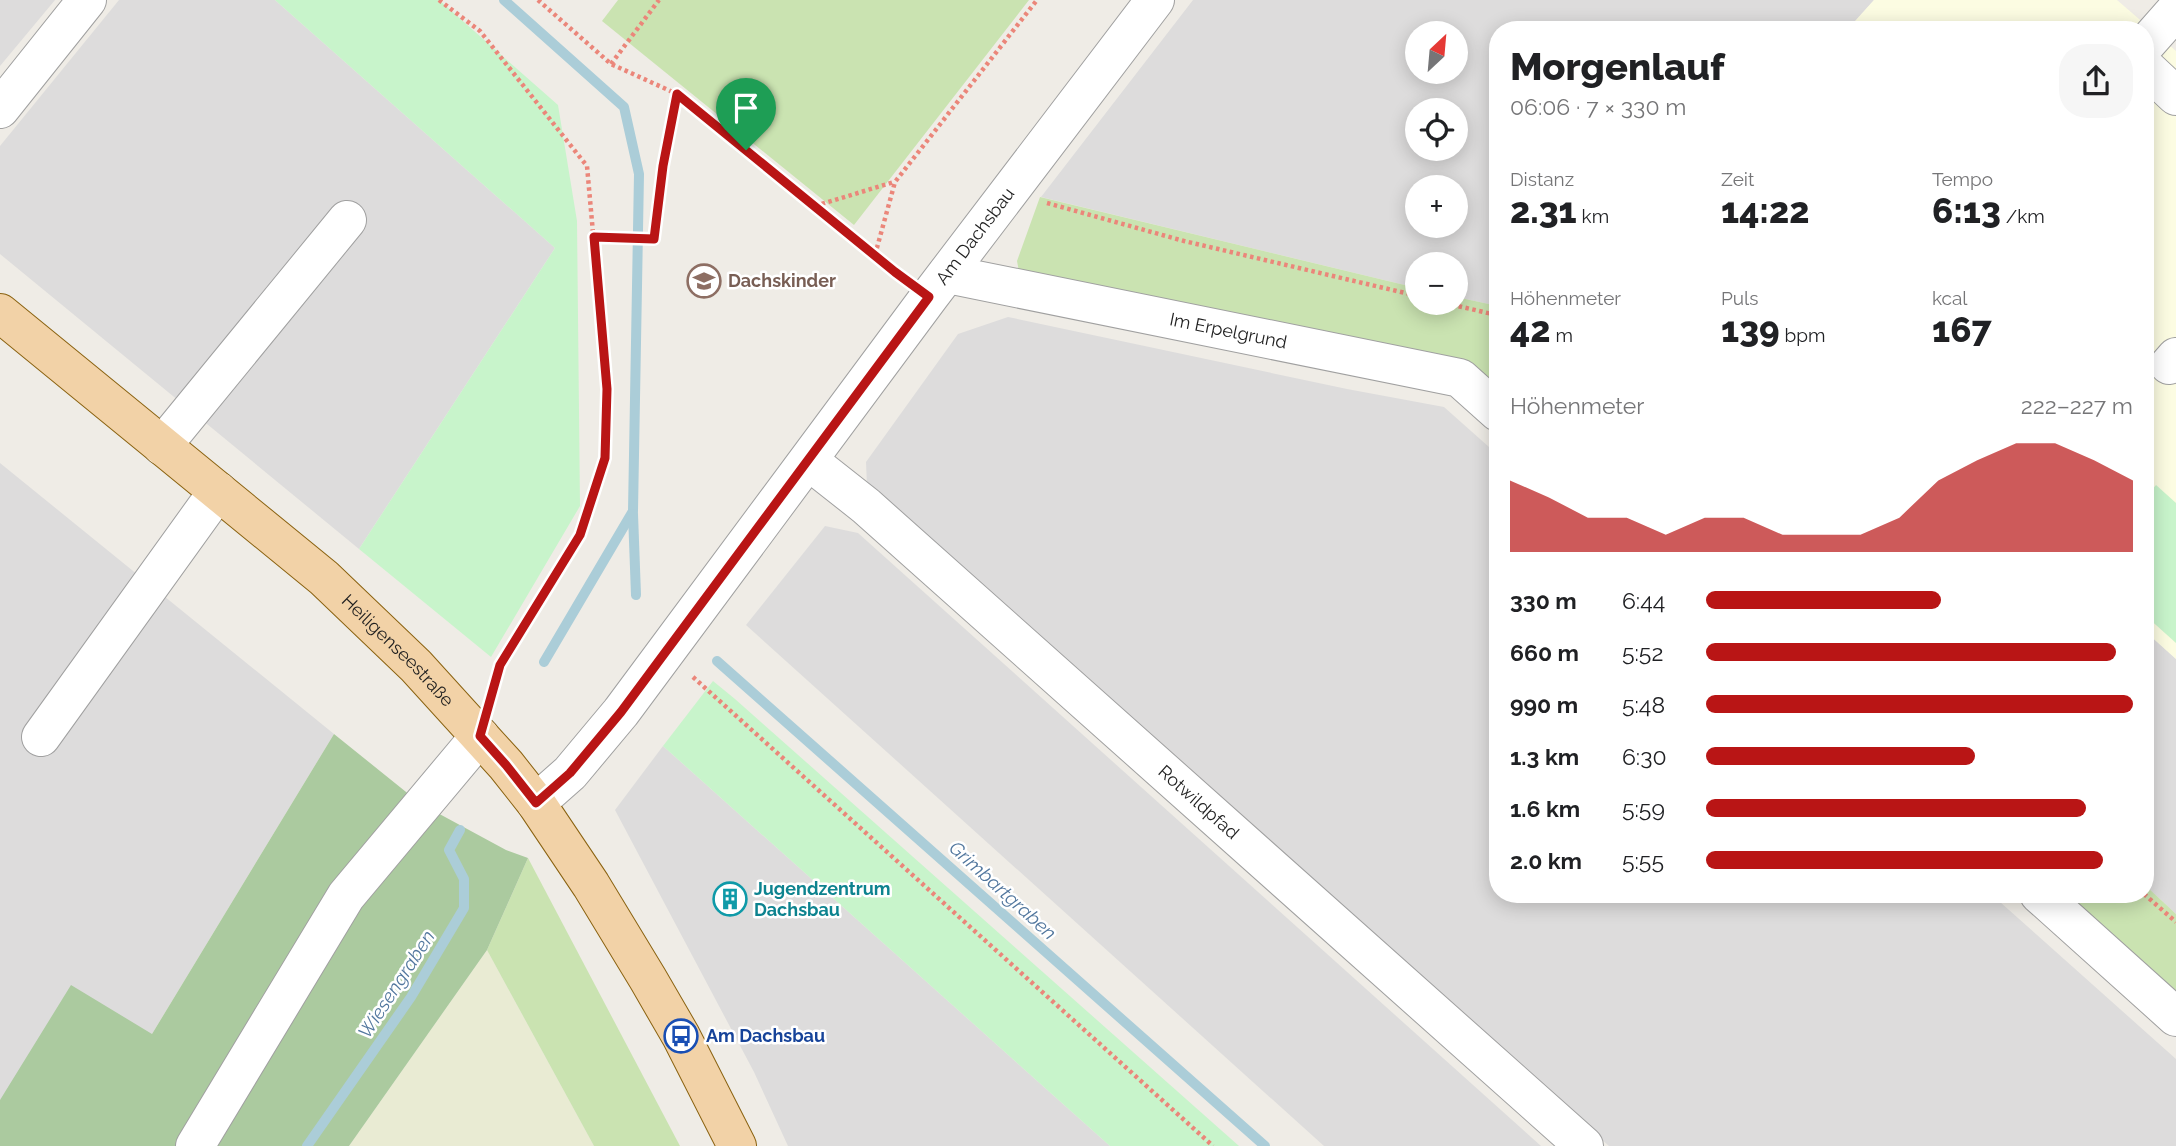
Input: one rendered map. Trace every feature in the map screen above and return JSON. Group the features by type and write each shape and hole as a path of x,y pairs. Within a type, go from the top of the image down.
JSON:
{"main road":[{"name":"Heiligenseestraße","path":"0,313 324,578 416,666 506,765 536,803 592,885 681,1036 737,1146"}],"street":[{"path":"0,109 87,0"},
{"name":"Am Dachsbau","path":"536,803 570,773 667,653 938,286 1155,0"},
{"path":"2154,35 2176,9 2168,0"},
{"path":"2154,75 2176,96"},
{"path":"162,446 347,220"},
{"name":"Im Erpelgrund","path":"938,286 1460,379 1489,404"},
{"name":"Rotwildpfad","path":"809,461 866,506 1584,1146"},
{"path":"41,737 218,491"},
{"path":"195,1146 346,896 480,736"},
{"path":"2049,903 2176,1017"}],"path":[{"path":"439,0 480,31 587,166 607,389 605,458 580,535 500,665 480,736"},
{"path":"538,0 611,64 677,94 875,256 938,286"},
{"path":"611,64 659,0"},
{"path":"875,256 895,182 1037,0"},
{"path":"594,237 654,239 663,166 677,94"},
{"path":"815,206 895,182"},
{"path":"1009,192 1184,241 1405,293"},
{"path":"1468,308 1489,313"},
{"path":"667,653 1213,1146"},
{"path":"2154,903 2176,922"}],"shaded area":[{"path":"0,0 55,0 0,66"},
{"path":"119,0 275,0 555,248 359,549 0,254 0,146"},
{"path":"1193,0 1874,0 1855,21 1489,21 1489,304 1468,300 1468,252 1405,252 1405,285 1041,197"},
{"path":"1874,0 2117,0 2141,21 1855,21"},
{"path":"2154,32 2176,51 2176,659 2154,639"},
{"path":"1008,317 1444,407 1489,447 1489,903 2001,903 2176,1059 2176,1146 1609,1146 867,486 866,462 958,334"},
{"path":"0,463 334,734 152,1034 0,1100"},
{"path":"825,526 858,533 1541,1146 1324,1146 746,625"},
{"path":"2154,639 2176,659 2176,914 2154,893"},
{"path":"663,746 1110,1146 788,1146 754,1072 615,810"},
{"path":"487,950 594,1146 349,1146"}],"green space":[{"path":"275,0 439,0 558,105 577,221 580,506 491,657 359,549 555,248"},
{"path":"618,0 1029,0 854,225 602,21"},
{"path":"1040,197 1405,285 1405,315 1468,315 1468,300 1489,304 1489,393 1020,277 1017,261"},
{"path":"2156,485 2176,503 2176,643 2154,623"},
{"path":"713,681 1239,1146 1110,1146 663,746"},
{"path":"334,734 421,804 506,850 528,858 487,950 349,1146 0,1146 0,1100 71,985 152,1034"},
{"path":"528,858 680,1146 594,1146 487,950"},
{"path":"2154,893 2176,914 2176,1003 2065,903 2154,903"}],"waterway":[{"name":"Wiesengraben","path":"504,0 624,107 639,174 633,511 544,662"},
{"name":"Grimbartgraben","path":"633,514 636,595"},
{"name":"Grimbartgraben","path":"717,661 1265,1146"},
{"name":"Wiesengraben","path":"307,1146 411,997 464,908 464,879 449,850 460,830"}],"place":[{"name":"Dachskinder","path":"704,281"},
{"name":"Jugendzentrum Dachsbau","path":"730,899"},
{"name":"Am Dachsbau","path":"681,1036"}],"route":[{"path":"677,94 746,150 929,297 667,653 570,773 536,803 480,736 500,665 580,535 605,458 607,389 594,237 654,239 663,166 677,94"}]}
